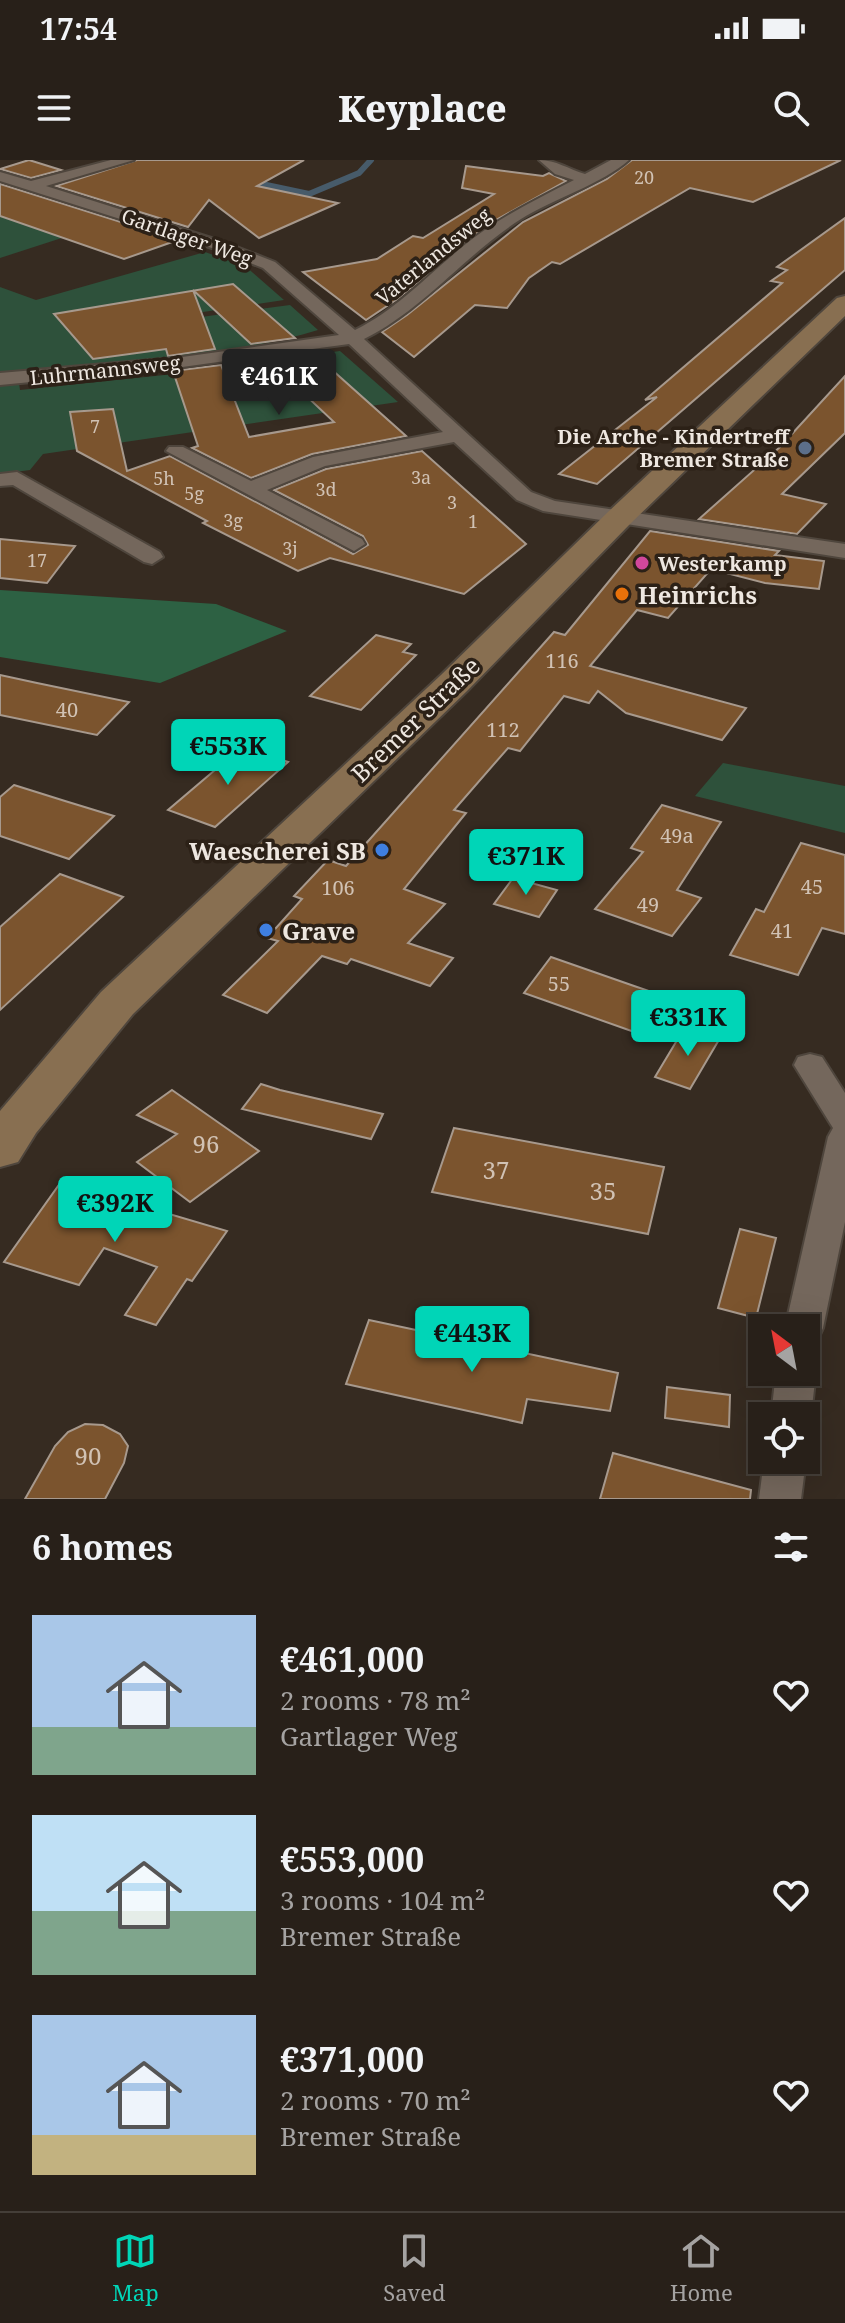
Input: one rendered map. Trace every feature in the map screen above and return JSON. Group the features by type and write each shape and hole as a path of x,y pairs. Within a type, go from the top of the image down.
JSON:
{"main road":[{"name":"Bremer Straße","path":"0,1149 19,1121 117,1003 454,683 619,518 845,303"}],"street":[{"path":"32,185 127,160"},
{"path":"546,160 560,171 583,178"},
{"name":"Vaterlandsweg","path":"353,338 385,322 470,248 517,215 622,160"},
{"name":"Gartlager Weg","path":"0,176 248,255 288,279 524,496 550,507 845,551"},
{"name":"Luhrmannsweg","path":"0,379 175,363 353,338"},
{"path":"250,489 320,461 458,435"},
{"path":"176,451 354,544"},
{"path":"0,480 17,478 152,557"},
{"path":"810,1065 845,1120"},
{"path":"807,1314 845,1137"},
{"path":"780,1499 783,1474"}],"green space":[{"path":"0,186 111,222 0,258"},
{"path":"205,252 245,266 284,300 196,313 201,317 290,305 318,330 202,354 0,372 0,287 36,300"},
{"path":"340,351 398,402 43,454 30,470 0,474 0,384 19,383 20,390 174,374"},
{"path":"0,590 216,604 287,631 160,683 0,657"},
{"path":"723,763 845,786 845,833 695,796"}],"building":[{"path":"29,160 61,170 31,178 0,169"},
{"path":"137,160 304,160 257,186 338,203 259,238 209,200 188,227 56,186"},
{"path":"632,160 841,160 753,202 690,188 560,264 552,262 529,278 507,308 475,305 414,357 382,332 523,222 607,179"},
{"path":"466,166 543,176 549,173 566,181 487,225 396,300 366,320 303,272 377,259 413,236 423,238 494,194 462,188"},
{"path":"0,184 178,240 124,259 0,216"},
{"path":"845,218 845,270 597,484 559,474 657,397 645,400 782,283 771,281 787,270 777,267"},
{"path":"233,284 295,338 251,344 194,291"},
{"path":"193,291 215,349 168,356 166,349 93,359 54,314"},
{"path":"312,352 406,436 312,454 251,478 192,448 198,446 173,371 221,365 249,437 334,422 266,358"},
{"path":"845,376 845,433 782,494 826,504 797,534 699,519 780,447"},
{"path":"113,409 127,471 170,456 353,554 368,545 363,536 274,490 326,469 422,451 526,544 464,594 330,558 298,571 203,523 207,521 77,451 70,412"},
{"path":"650,531 779,551 775,555 824,561 819,589 765,583 711,569 668,618 637,610 590,666 746,708 722,740 626,713 598,691 589,703 564,696 520,751 508,748 454,810 466,813 404,889 445,904 408,943 453,958 430,986 351,959 347,964 322,956 267,1013 223,995 278,941 267,938 302,899 294,896 328,860 346,866 554,632 565,635"},
{"path":"0,539 75,546 47,583 0,578"},
{"path":"376,635 411,644 403,652 416,655 361,710 310,696"},
{"path":"0,675 129,702 97,735 0,715"},
{"path":"242,747 288,762 215,827 168,810"},
{"path":"14,785 114,816 69,859 0,836 0,797"},
{"path":"662,805 721,822 677,890 701,898 672,936 595,909 643,852 631,848"},
{"path":"801,843 845,855 845,934 822,928 798,975 730,955 756,909 764,912"},
{"path":"60,874 123,897 0,1010 0,927"},
{"path":"513,878 557,890 539,917 494,904"},
{"path":"551,957 681,1002 657,1040 524,993"},
{"path":"685,1027 720,1038 690,1089 655,1077"},
{"path":"261,1084 383,1114 371,1139 242,1109"},
{"path":"172,1090 259,1151 190,1202 137,1162 177,1134 137,1115"},
{"path":"454,1128 664,1167 648,1234 432,1192"},
{"path":"61,1182 227,1231 192,1281 187,1279 156,1325 125,1315 157,1267 104,1248 79,1285 4,1262"},
{"path":"740,1229 776,1238 757,1314 748,1316 718,1308"},
{"path":"369,1320 618,1373 610,1411 527,1399 522,1423 346,1384"},
{"path":"667,1387 730,1395 729,1427 665,1418"},
{"path":"85,1424 103,1425 120,1434 128,1446 124,1463 105,1499 25,1499 55,1446 68,1432"},
{"path":"613,1453 751,1490 750,1499 600,1499"}],"waterway":[{"path":"248,181 309,194 359,173 371,160"}],"place":[{"name":"Die Arche - Kindertreff Bremer Straße","path":"805,448"},
{"name":"Westerkamp","path":"642,563"},
{"name":"Heinrichs","path":"622,594"},
{"name":"Waescherei SB","path":"382,850"},
{"name":"Grave","path":"266,930"}]}
